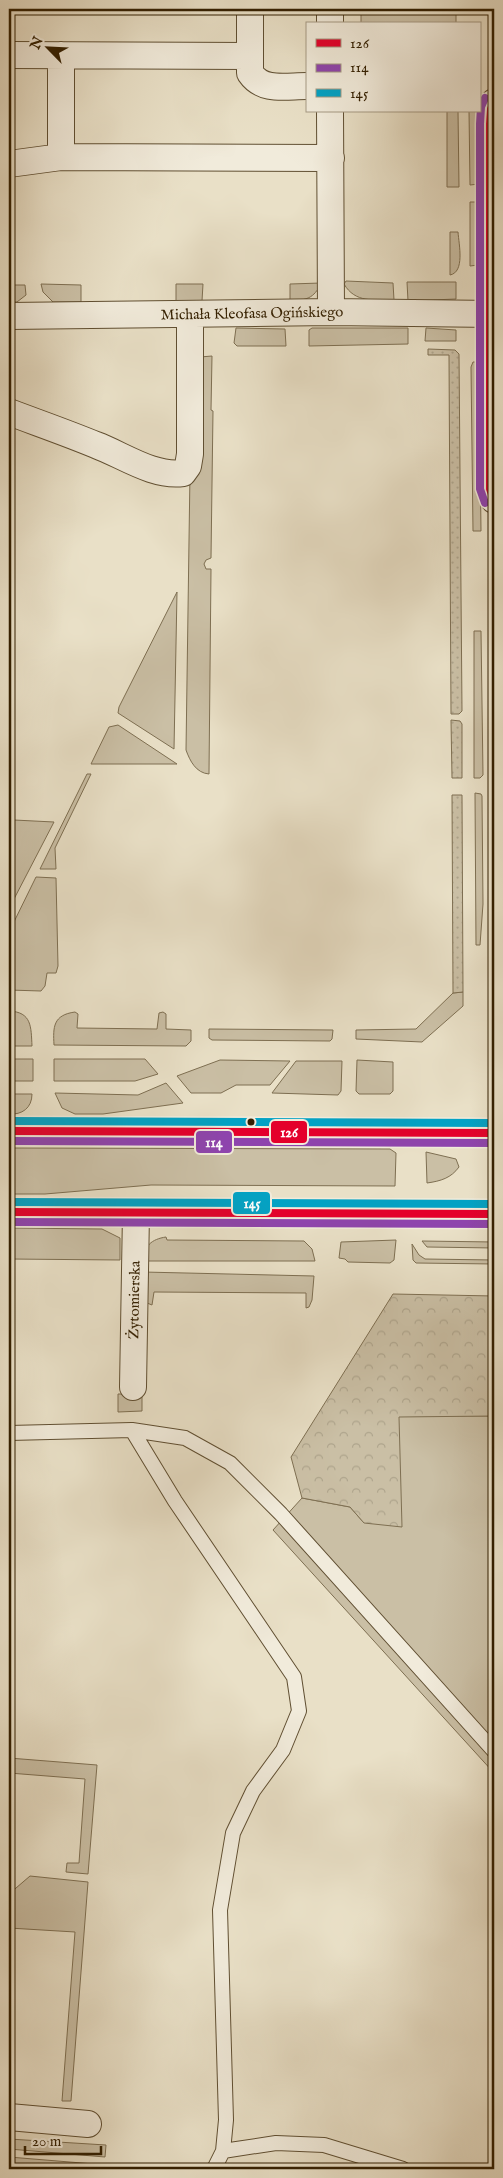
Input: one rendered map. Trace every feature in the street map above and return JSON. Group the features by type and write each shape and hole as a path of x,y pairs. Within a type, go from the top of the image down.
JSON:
{"main road":[{"path":"9,1131 494,1133"},
{"path":"9,1212 494,1214"}],"street":[{"path":"250,9 250,73 256,82 263,86 306,86"},
{"path":"330,9 330,22"},
{"path":"9,55 250,56"},
{"path":"61,55 61,157"},
{"path":"494,102 491,109 490,124 490,489 494,500"},
{"path":"330,112 331,312"},
{"path":"9,164 61,157 331,158"},
{"name":"Michała Kleofasa Ogińskiego","path":"9,316 331,312 491,314"},
{"path":"9,412 158,471 170,474 182,473 188,466 190,454 190,314"},
{"name":"Żytomierska","path":"133,1387 136,1213"},
{"path":"9,2117 88,2124"}],"lane":[{"path":"9,1433 132,1430 185,1438 230,1463 281,1514 494,1751"},
{"path":"132,1430 176,1501 294,1677 300,1711 283,1750 253,1791 233,1833 220,1910 226,2120 223,2151 214,2169"},
{"path":"223,2151 276,2143 324,2145 403,2169"}],"green space":[{"path":"361,9 456,9 456,22 361,22"},
{"path":"447,112 458,112 459,187 447,187"},
{"path":"469,112 478,112 479,184 470,185"},
{"path":"470,202 480,202 478,265 470,266"},
{"path":"450,232 458,232 460,257 458,269 450,275"},
{"path":"346,281 393,283 394,300 372,300 359,297 348,290 344,284"},
{"path":"407,282 456,282 456,299 408,301"},
{"path":"321,283 309,298 290,301 290,284"},
{"path":"41,284 81,285 81,302 53,302 43,292"},
{"path":"176,284 203,284 202,301 176,301"},
{"path":"9,285 25,285 26,295 17,302 9,302"},
{"path":"236,328 285,329 286,346 237,346 234,343"},
{"path":"312,328 408,328 408,344 309,346 309,330"},
{"path":"426,328 456,330 456,341 425,341"},
{"path":"428,349 455,350 459,354 462,711 459,714 451,714 449,355 428,355"},
{"path":"212,356 211,558 206,560 204,564 206,569 211,569 209,774 197,769 186,750 190,472 200,357"},
{"path":"473,362 479,362 481,531 473,531 471,367"},
{"path":"177,592 174,749 118,713 119,707"},
{"path":"474,631 481,631 483,775 480,778 474,778"},
{"path":"451,720 460,721 462,724 462,778 452,778"},
{"path":"118,725 177,764 91,764 109,727"},
{"path":"87,774 91,774 55,848 56,869 40,869"},
{"path":"475,793 482,796 483,904 480,945 476,945"},
{"path":"452,795 462,795 463,992 453,993"},
{"path":"14,820 54,822 14,899 9,899 9,886 13,886"},
{"path":"36,877 56,878 58,966 56,973 47,973 45,986 41,991 9,990 9,932"},
{"path":"463,992 463,1006 422,1042 356,1039 356,1030 416,1029 453,993"},
{"path":"9,1011 22,1014 29,1022 32,1046 9,1046"},
{"path":"75,1012 78,1014 77,1028 157,1029 159,1013 163,1012 166,1014 166,1029 191,1030 191,1041 186,1046 54,1045 54,1027 58,1019"},
{"path":"209,1029 333,1030 330,1041 212,1040 209,1038"},
{"path":"9,1059 33,1059 33,1081 9,1081"},
{"path":"54,1059 145,1059 158,1074 135,1081 54,1081"},
{"path":"220,1060 290,1061 270,1085 236,1085 221,1093 191,1093 177,1076"},
{"path":"357,1060 393,1062 393,1091 390,1094 359,1094 356,1091"},
{"path":"296,1061 342,1061 341,1091 338,1095 272,1093"},
{"path":"166,1083 183,1103 103,1114 75,1114 62,1108 55,1093 138,1095"},
{"path":"9,1094 32,1094 32,1099 28,1107 22,1112 9,1114"},
{"path":"9,1148 390,1149 396,1153 395,1186 151,1185 45,1194 9,1194"},
{"path":"426,1152 456,1159 459,1167 453,1174 445,1178 427,1183"},
{"path":"9,1228 102,1229 120,1238 120,1260 9,1259"},
{"path":"166,1237 167,1240 304,1241 312,1249 315,1261 144,1261 145,1251 149,1244 157,1239"},
{"path":"396,1240 394,1260 390,1263 348,1262 345,1259 339,1258 341,1242"},
{"path":"422,1241 494,1242 494,1248 427,1247"},
{"path":"412,1244 419,1255 425,1259 494,1260 494,1264 416,1263 413,1260"},
{"path":"143,1272 314,1276 312,1300 309,1307 306,1308 306,1293 154,1292 152,1305 147,1303"},
{"path":"393,1294 494,1296 494,1406 492,1416 399,1417 402,1527 364,1523 350,1507 302,1498 291,1457"},
{"path":"118,1394 142,1394 142,1411 118,1412"},
{"path":"494,1406 494,1773 273,1530 302,1498 350,1507 364,1523 399,1416 492,1416"},
{"path":"9,1758 97,1765 88,1874 66,1872 67,1863 79,1863 85,1779 9,1773"},
{"path":"30,1876 88,1882 71,2101 62,2101 75,1932 9,1928 9,1894"},
{"path":"9,2139 106,2145 105,2157 9,2149"},
{"path":"9,2157 106,2165 106,2169 9,2169"}],"transit line":[{"name":"114","path":"485,98 481,107 480,124 480,489 485,503"},
{"name":"126","path":"494,102 491,109 490,124 490,489 494,500"},
{"name":"145","path":"9,1121 494,1123"},
{"name":"126","path":"9,1131 494,1133"},
{"name":"114","path":"9,1141 494,1143"},
{"name":"145","path":"9,1202 494,1204"},
{"name":"126","path":"9,1212 494,1214"},
{"name":"114","path":"9,1222 494,1224"}]}
